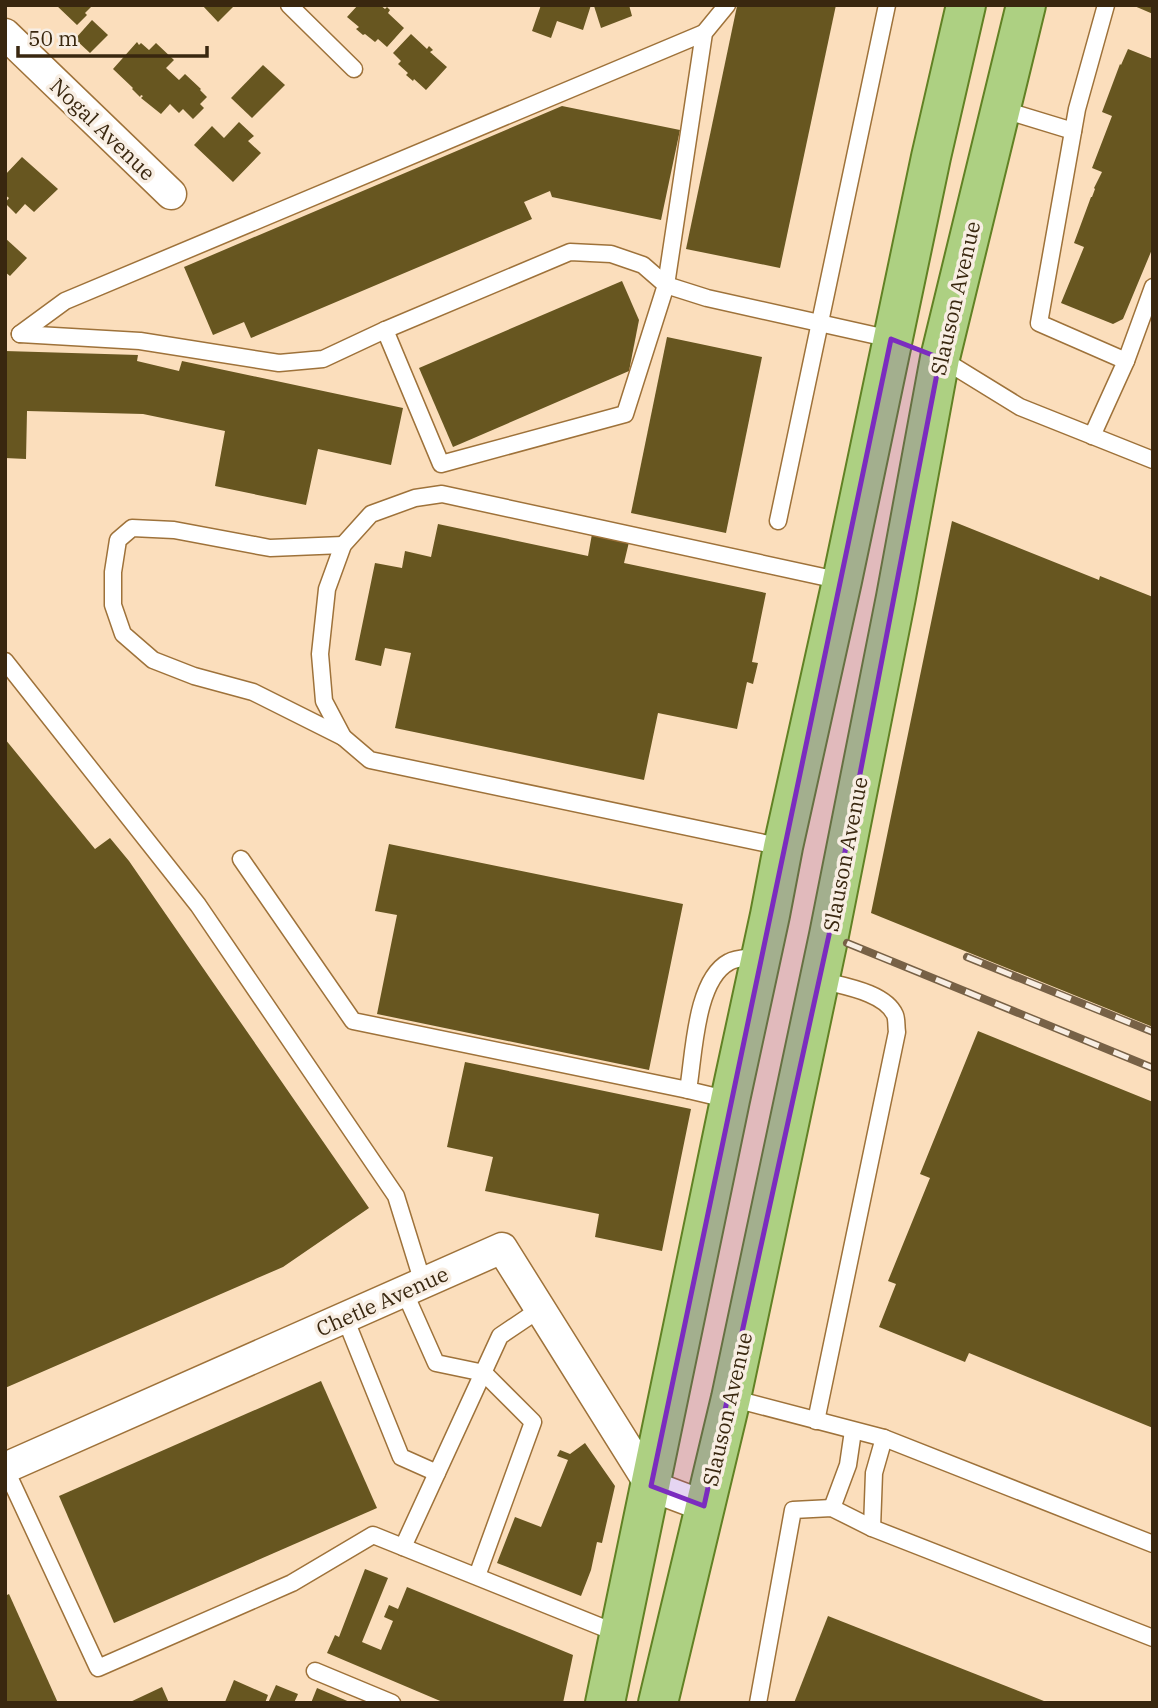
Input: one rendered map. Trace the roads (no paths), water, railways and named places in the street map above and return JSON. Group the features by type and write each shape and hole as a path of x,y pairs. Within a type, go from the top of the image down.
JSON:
{"main road":[{"path":"605,1703 783,847 842,581 891,340 966,5"},
{"name":"Slauson Avenue","path":"659,1703 731,1398 820,980 940,358 1026,5"},
{"path":"891,340 940,358"},
{"path":"842,581 896,597"}],"street":[{"name":"Nogal Avenue","path":"5,34 172,194"},
{"name":"Chetle Avenue","path":"5,1468 502,1248 650,1486"},
{"path":"650,1486 704,1506"}],"lane":[{"path":"289,5 354,69"},
{"path":"727,5 704,33 65,301 20,334 140,341 279,363 323,359 570,252 611,254 643,265 666,285 707,298 891,340"},
{"path":"778,521 887,5"},
{"path":"1106,5 1077,108 1040,323 1126,361"},
{"path":"385,330 440,464 625,414 666,285 704,33"},
{"path":"1001,109 1073,131"},
{"path":"1092,436 1126,361 1153,287"},
{"path":"940,358 1020,407 1153,460"},
{"path":"343,737 324,701 320,654 327,589 343,545 371,514 415,498 442,494 842,581"},
{"path":"343,545 270,548 174,530 132,528 118,540 113,572 113,605 123,634 153,660 194,676 253,692 343,737 370,760 783,847"},
{"path":"5,662 198,905 396,1196 413,1287 436,1363 484,1373 533,1422 477,1577"},
{"path":"240,859 353,1021 730,1100"},
{"path":"688,1090 704,996 715,975 729,961 761,956"},
{"path":"816,1421 897,1032 895,1016 887,1003 872,995 820,980"},
{"path":"403,1547 500,1336 540,1309"},
{"path":"345,1318 401,1457 438,1473"},
{"path":"731,1398 884,1438 1153,1544"},
{"path":"832,1508 848,1465 853,1431"},
{"path":"872,1528 874,1474 884,1438"},
{"path":"5,1468 98,1668 292,1583 373,1535 619,1634"},
{"path":"758,1703 793,1510 832,1508 872,1528 1153,1638"},
{"path":"315,1671 393,1703"}],"railway":[{"path":"847,943 1153,1068"},
{"path":"967,957 1153,1032"}]}
